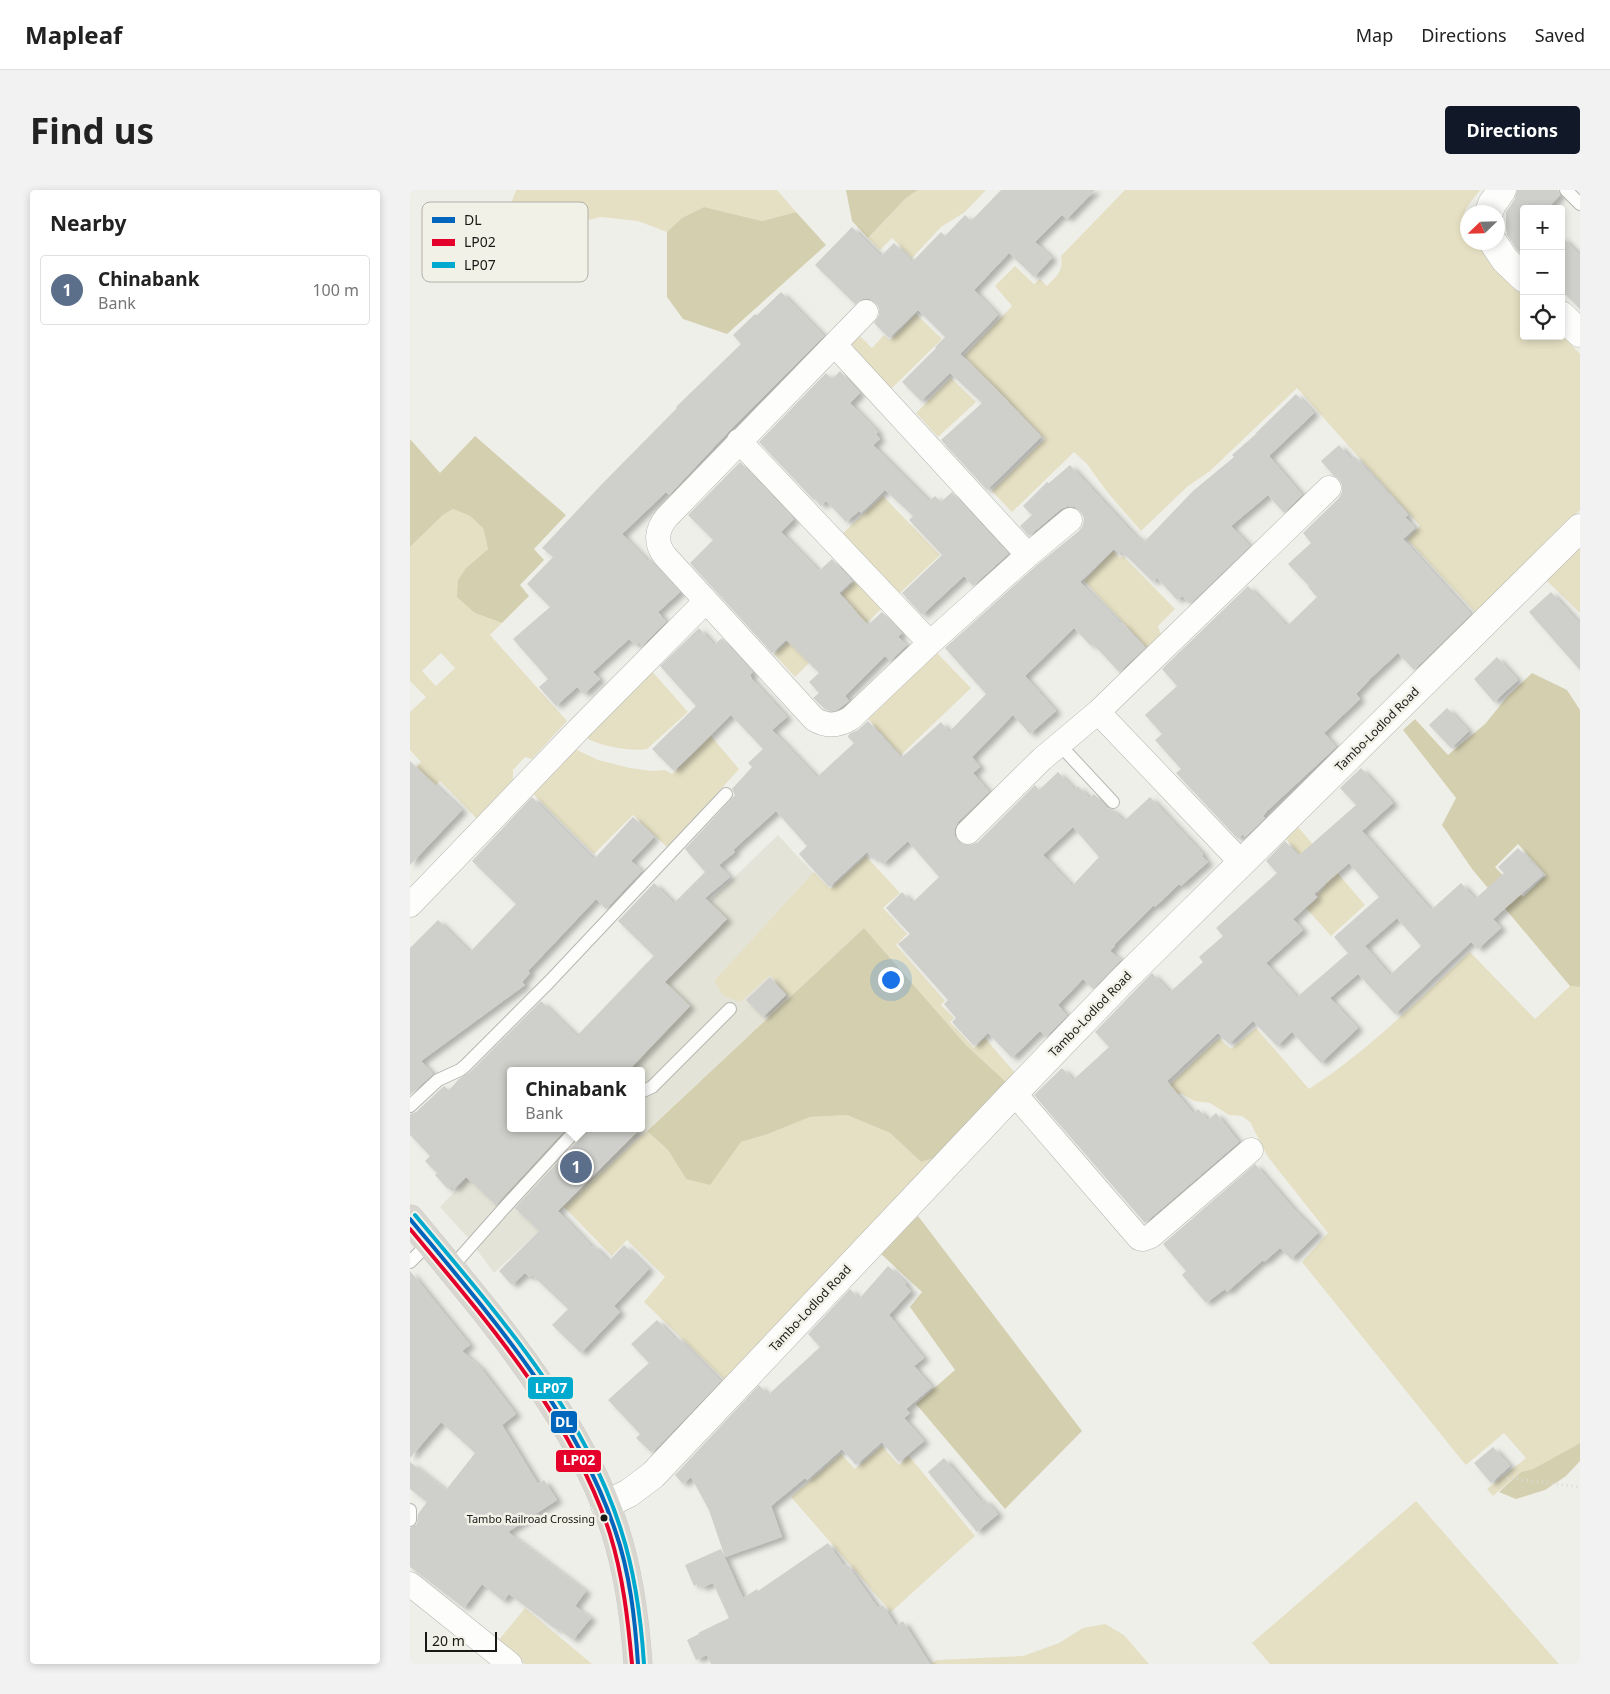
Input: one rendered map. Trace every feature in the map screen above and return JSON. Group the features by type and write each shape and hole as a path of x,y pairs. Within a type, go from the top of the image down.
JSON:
{"highway":[{"path":"410,1219 490,1316 547,1396 583,1456 606,1505 622,1556 634,1613 638,1664"}],"street":[{"path":"1492,205 1502,190"},
{"path":"1498,250 1505,260 1520,274"},
{"path":"866,312 667,517 658,533 658,544 661,551 814,719 833,725 851,718 1028,555 1070,520"},
{"path":"1565,319 1580,333"},
{"path":"835,345 1028,555"},
{"path":"739,441 930,644"},
{"path":"968,832 1033,767 1098,712 1329,488"},
{"name":"Tambo-Lodlod Road","path":"606,1505 629,1493 653,1475 1122,981 1580,528"},
{"path":"410,905 578,730 706,601"},
{"path":"1098,712 1241,862"},
{"path":"1014,1093 1139,1238 1143,1239 1151,1236 1252,1150"},
{"path":"410,1584 510,1664"}],"lane":[{"path":"1566,190 1580,204"},
{"path":"1058,744 1113,802"},
{"path":"410,1106 438,1080 466,1066 549,982 726,794"},
{"path":"645,1090 652,1086 730,1009"},
{"path":"451,1268 574,1132"},
{"path":"410,1262 430,1242"},
{"path":"410,1510 410,1520"}],"path":[{"path":"1507,1478 1580,1487"}],"shaded area":[{"path":"516,190 777,190 796,212 762,221 704,207 682,218 667,232 638,221 601,217 588,220 588,202 512,201"},
{"path":"846,190 918,190 906,198 868,238 852,221"},
{"path":"918,190 986,190 965,212 941,227 912,258 892,238 880,250 868,238 906,198"},
{"path":"1125,190 1480,190 1469,205 1460,205 1460,250 1482,250 1520,290 1520,340 1565,340 1565,338 1580,354 1580,510 1477,614 1407,539 1420,526 1297,388 1210,471 1188,486 1141,531 1108,493 1087,464 1074,452 1012,512 992,491 1045,439 964,356 1012,306 995,286 1015,266 1034,284 1040,279 1047,286 1061,269 1061,256"},
{"path":"704,207 762,221 796,212 826,245 727,334 683,319 667,297 667,232 682,218"},
{"path":"916,314 942,339 891,389 854,348 851,342 858,334 872,348 884,335 890,340"},
{"path":"951,378 976,402 938,437 916,413"},
{"path":"475,436 566,515 534,549 544,560 520,585 529,596 502,623 475,613 457,597 458,580 466,568 488,549 483,528 470,516 453,509 443,515 410,547 410,439 440,473"},
{"path":"883,496 940,555 899,594 842,534"},
{"path":"453,509 470,516 483,528 488,549 466,568 475,613 502,623 490,635 567,721 532,759 525,757 513,770 513,780 477,819 440,781 410,812 410,773 421,762 410,750 410,712 426,697 410,681 410,547 443,515","holes":["441,653 455,668 436,686 422,671"]},
{"path":"1580,543 1580,613 1545,579"},
{"path":"1113,551 1120,558 1123,556 1175,609 1158,626 1163,637 1150,651 1084,581"},
{"path":"856,580 882,608 847,643 821,651 795,677 774,654 792,637 841,617 853,607 841,594"},
{"path":"937,653 971,688 901,755 868,719"},
{"path":"650,669 688,712 647,749 617,748 588,739 588,733"},
{"path":"1532,673 1567,690 1580,710 1580,987 1570,986 1472,869 1442,825 1456,798 1403,730 1415,719 1448,755 1485,724 1507,697","holes":["1518,844 1546,875 1523,897 1495,867"]},
{"path":"711,736 739,769 668,848 633,815 594,854 532,793 573,750 598,760 630,768 653,771 665,770 672,774"},
{"path":"1298,827 1365,905 1331,936 1306,908 1319,897 1317,895 1326,885 1285,838"},
{"path":"778,835 864,928 494,1273 469,1239 440,1207 510,1132 645,1132 645,1067 547,1067 647,962"},
{"path":"866,856 900,893 883,908 907,934 896,945 945,1001 941,1005 954,1018 950,1022 974,1048 985,1038 1015,1073 1006,1082 966,1045 864,928 790,997 770,975 740,1002 723,995 714,981 814,872 830,889"},
{"path":"864,928 966,1045 1006,1082 938,1157 921,1162 890,1133 847,1115 810,1117 768,1134 741,1142 710,1185 686,1179 668,1150 647,1131"},
{"path":"1470,952 1535,1019 1570,986 1580,987 1580,1443 1533,1469 1521,1472 1493,1496 1487,1489 1526,1458 1504,1433 1466,1465 1460,1458 1302,1262 1328,1233 1268,1157 1250,1122 1242,1116 1229,1115 1210,1103 1194,1101 1181,1093 1158,1112 1151,1102 1219,1038 1231,1049 1256,1028 1309,1089 1372,1042"},
{"path":"847,1115 890,1133 921,1162 938,1157 726,1381 644,1302 665,1277 627,1240 612,1256 564,1207 647,1131 668,1150 686,1179 741,1142 768,1134 810,1117"},
{"path":"918,1216 1082,1431 1005,1509 916,1404 955,1370 910,1307 922,1292 880,1253"},
{"path":"1580,1443 1580,1461 1566,1476 1545,1490 1516,1499 1499,1492 1521,1472 1533,1469"},
{"path":"882,1446 899,1465 909,1456 975,1536 891,1612 791,1497 841,1454 855,1469"},
{"path":"1416,1501 1559,1664 1270,1664 1252,1643"},
{"path":"525,1608 592,1664 525,1664 498,1641"},
{"path":"1105,1624 1124,1635 1149,1664 931,1664 937,1660 1023,1656 1059,1643 1083,1628"}],"building":[{"path":"1001,190 1095,190 1067,219 1062,215 1035,242 1052,258 1034,277 1009,253 974,290 998,315 960,354 1041,437 987,490 941,440 982,403 950,373 921,401 902,382 945,337 918,310 889,338 874,323 879,315 879,308 876,303 870,299 863,299 855,304 815,265 852,227 881,256 894,243 912,262 941,232 945,236 965,215 971,221"},
{"path":"1517,190 1558,190 1560,195 1551,205 1520,205 1520,253 1507,235 1506,226 1506,212 1515,199"},
{"path":"1565,240 1580,255 1580,309 1565,294"},
{"path":"781,292 824,336 729,431 669,495 666,492 622,534 648,561 651,559 680,592 658,612 666,622 642,646 639,642 635,645 629,639 593,672 600,679 584,694 577,687 556,706 539,687 548,679 513,639 550,607 527,584 553,557 542,548 676,407 741,344 733,335"},
{"path":"840,371 860,393 850,403 878,432 876,434 880,439 873,445 929,501 935,496 941,502 952,492 1008,554 973,586 964,576 922,615 902,593 942,555 909,520 913,516 885,490 861,513 859,511 846,522 826,501 821,506 814,500 759,442 826,373 832,379"},
{"path":"1296,394 1314,413 1269,456 1302,495 1284,513 1268,495 1231,526 1250,546 1190,604 1182,596 1177,600 1157,578 1153,582 1121,551 1119,554 1114,549 1080,582 1145,648 1119,672 1093,644 1091,646 1074,628 1025,676 1056,711 1030,734 1013,715 972,757 980,767 973,773 989,792 958,822 955,828 955,836 964,845 978,842 1035,785 1039,790 1058,772 1075,790 1078,786 1089,798 1094,794 1107,808 1113,810 1124,821 1150,797 1203,854 1202,856 1208,862 1181,886 1179,884 1155,907 1154,905 1114,945 1110,951 1121,960 1093,989 1083,979 1058,1005 1067,1016 1046,1037 1040,1031 1012,1058 988,1033 974,1046 952,1022 956,1018 944,1004 948,1000 898,944 910,934 886,908 902,892 912,903 939,877 908,841 883,864 876,857 873,859 867,852 829,887 799,854 807,846 776,811 733,850 735,852 719,865 730,877 705,898 727,919 665,982 690,1006 632,1067 507,1067 507,1132 563,1132 496,1205 466,1177 454,1189 451,1186 448,1189 435,1175 437,1173 425,1161 430,1156 410,1135 410,1114 416,1112 444,1086 449,1090 459,1079 470,1072 541,1001 577,1036 654,956 618,921 654,883 674,903 705,872 685,849 735,795 732,789 752,767 748,763 763,749 731,715 674,771 652,749 696,706 660,666 699,628 714,645 722,638 753,672 750,675 752,679 787,717 772,730 817,777 854,743 848,737 849,734 858,730 868,721 901,758 941,722 949,732 986,694 945,648 1037,565 1079,531 1083,525 1084,518 1081,512 1075,507 1068,506 1061,509 1029,536 1020,526 1032,515 1023,506 1047,482 1049,483 1070,465 1138,539 1140,536 1145,541 1193,491 1234,457 1232,455","holes":["1073,827 1099,857 1072,886 1043,855"]},
{"path":"1339,445 1351,459 1354,456 1408,515 1405,517 1415,528 1403,539 1471,614 1414,670 1398,653 1371,678 1356,694 1360,699 1324,733 1336,747 1267,811 1263,816 1265,818 1245,837 1243,834 1238,839 1176,773 1181,769 1155,740 1162,734 1145,715 1177,686 1162,669 1248,586 1287,626 1317,597 1288,564 1311,543 1303,533 1339,498 1342,492 1342,485 1339,479 1321,461"},
{"path":"740,462 794,519 781,532 819,571 832,559 852,581 839,593 868,625 882,612 902,633 898,637 907,645 890,661 885,656 845,696 849,701 837,710 830,711 825,709 813,698 819,693 809,682 819,673 786,640 772,653 690,563 713,540 688,515"},
{"path":"1551,592 1580,624 1580,670 1529,612"},
{"path":"1497,657 1518,680 1494,702 1474,679"},
{"path":"1447,708 1469,731 1451,748 1429,725"},
{"path":"410,761 462,810 410,865"},
{"path":"1361,768 1393,803 1362,831 1431,910 1461,883 1475,899 1504,873 1498,867 1518,848 1543,875 1493,919 1501,928 1478,949 1471,942 1395,1014 1358,974 1330,998 1358,1028 1321,1063 1292,1032 1277,1046 1253,1021 1229,1044 1218,1033 1167,1081 1193,1113 1198,1109 1208,1120 1216,1113 1239,1142 1145,1223 1034,1095 1062,1068 1073,1080 1109,1047 1095,1032 1152,973 1170,992 1203,962 1199,957 1223,936 1216,928 1277,873 1266,861 1285,841 1298,856 1356,805 1340,788","holes":["1349,863 1379,897 1334,937 1348,953 1297,997 1266,963 1303,930 1293,919 1317,897 1314,894","1397,918 1421,946 1390,975 1365,946"]},
{"path":"532,797 594,859 633,817 654,837 631,861 642,871 606,909 596,899 528,971 530,973 522,982 525,985 421,1061 433,1074 410,1095 410,948 438,920 470,952 516,904 472,861"},
{"path":"770,977 786,995 763,1017 746,1000"},
{"path":"585,1132 637,1132 558,1211 592,1247 594,1246 609,1261 624,1245 649,1269 614,1306 620,1312 581,1353 552,1325 568,1309 532,1275 529,1277 525,1273 512,1285 499,1271 539,1231 515,1208"},
{"path":"1255,1164 1293,1208 1318,1233 1291,1259 1280,1248 1264,1262 1263,1260 1227,1292 1225,1289 1206,1303 1182,1275 1186,1271 1163,1244"},
{"path":"888,1266 906,1283 905,1285 911,1291 889,1315 924,1358 914,1366 932,1387 906,1409 910,1413 904,1418 924,1441 899,1462 882,1442 856,1465 842,1449 807,1480 805,1478 771,1506 782,1537 725,1557 709,1510 691,1477 683,1484 675,1475 759,1385 768,1395 820,1347 808,1334 850,1289 859,1299"},
{"path":"410,1271 470,1345 462,1351 480,1367 516,1414 502,1425 538,1484 544,1480 557,1500 508,1532 586,1591 575,1606 591,1618 573,1640 509,1594 503,1601 482,1584 464,1608 410,1567 410,1528 417,1524 418,1514 427,1502 410,1489 410,1462 446,1490 475,1453 441,1422 410,1458"},
{"path":"657,1320 721,1381 652,1453 636,1438 640,1434 608,1400 649,1363 631,1344"},
{"path":"1493,1447 1510,1466 1491,1483 1474,1463"},
{"path":"944,1458 982,1502 985,1500 998,1514 977,1532 928,1472"},
{"path":"828,1543 844,1566 847,1564 878,1608 883,1605 896,1626 903,1621 930,1664 711,1664 707,1655 696,1660 687,1640 729,1618 713,1583 701,1588 699,1583 694,1586 685,1565 721,1549 743,1598 757,1589 758,1591"}],"transit line":[{"name":"LP07","path":"415,1215 505,1325 560,1402 584,1443 604,1486 626,1546 637,1596 644,1664"},
{"name":"DL","path":"410,1219 499,1328 553,1404 577,1445 598,1486 620,1546 631,1596 638,1664"},
{"name":"LP02","path":"410,1229 525,1372 574,1451 594,1492 615,1550 629,1631 632,1664"}],"place":[{"name":"Chinabank","path":"576,1167"},
{"name":"Tambo Railroad Crossing","path":"604,1518"}]}
